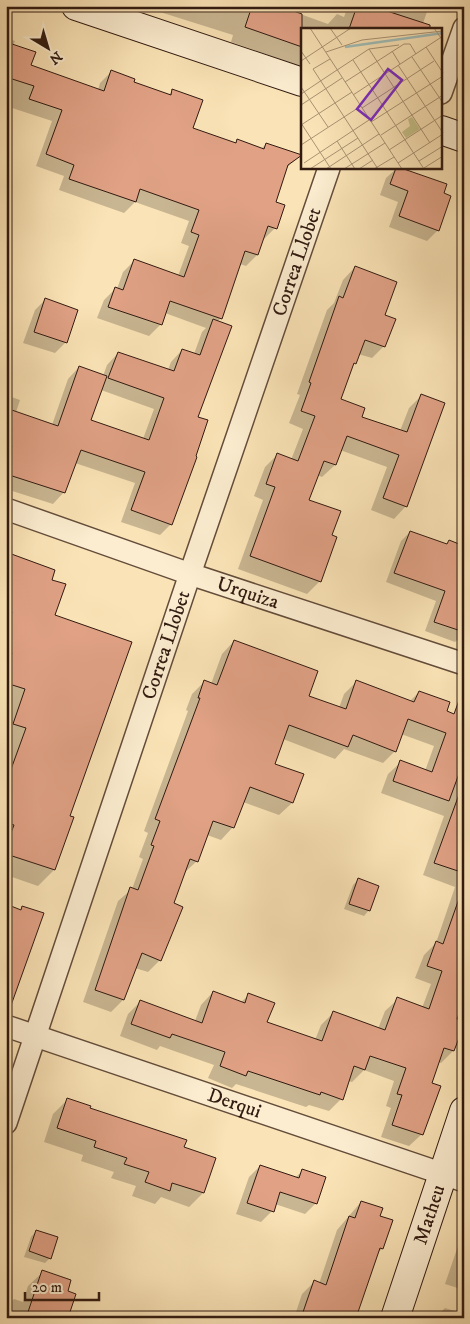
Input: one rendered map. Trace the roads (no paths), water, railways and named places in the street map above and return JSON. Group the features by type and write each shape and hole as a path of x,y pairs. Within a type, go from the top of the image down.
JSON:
{"main road":[{"path":"76,6 301,82"},
{"path":"442,130 464,138"},
{"name":"Matheu","path":"395,1318 453,1177 464,1111"}],"street":[{"path":"442,91 464,28"},
{"name":"Correa Llobet","path":"6,1123 190,574 329,169"},
{"name":"Urquiza","path":"6,509 190,574 464,664"},
{"name":"Derqui","path":"6,1026 453,1177"}]}
